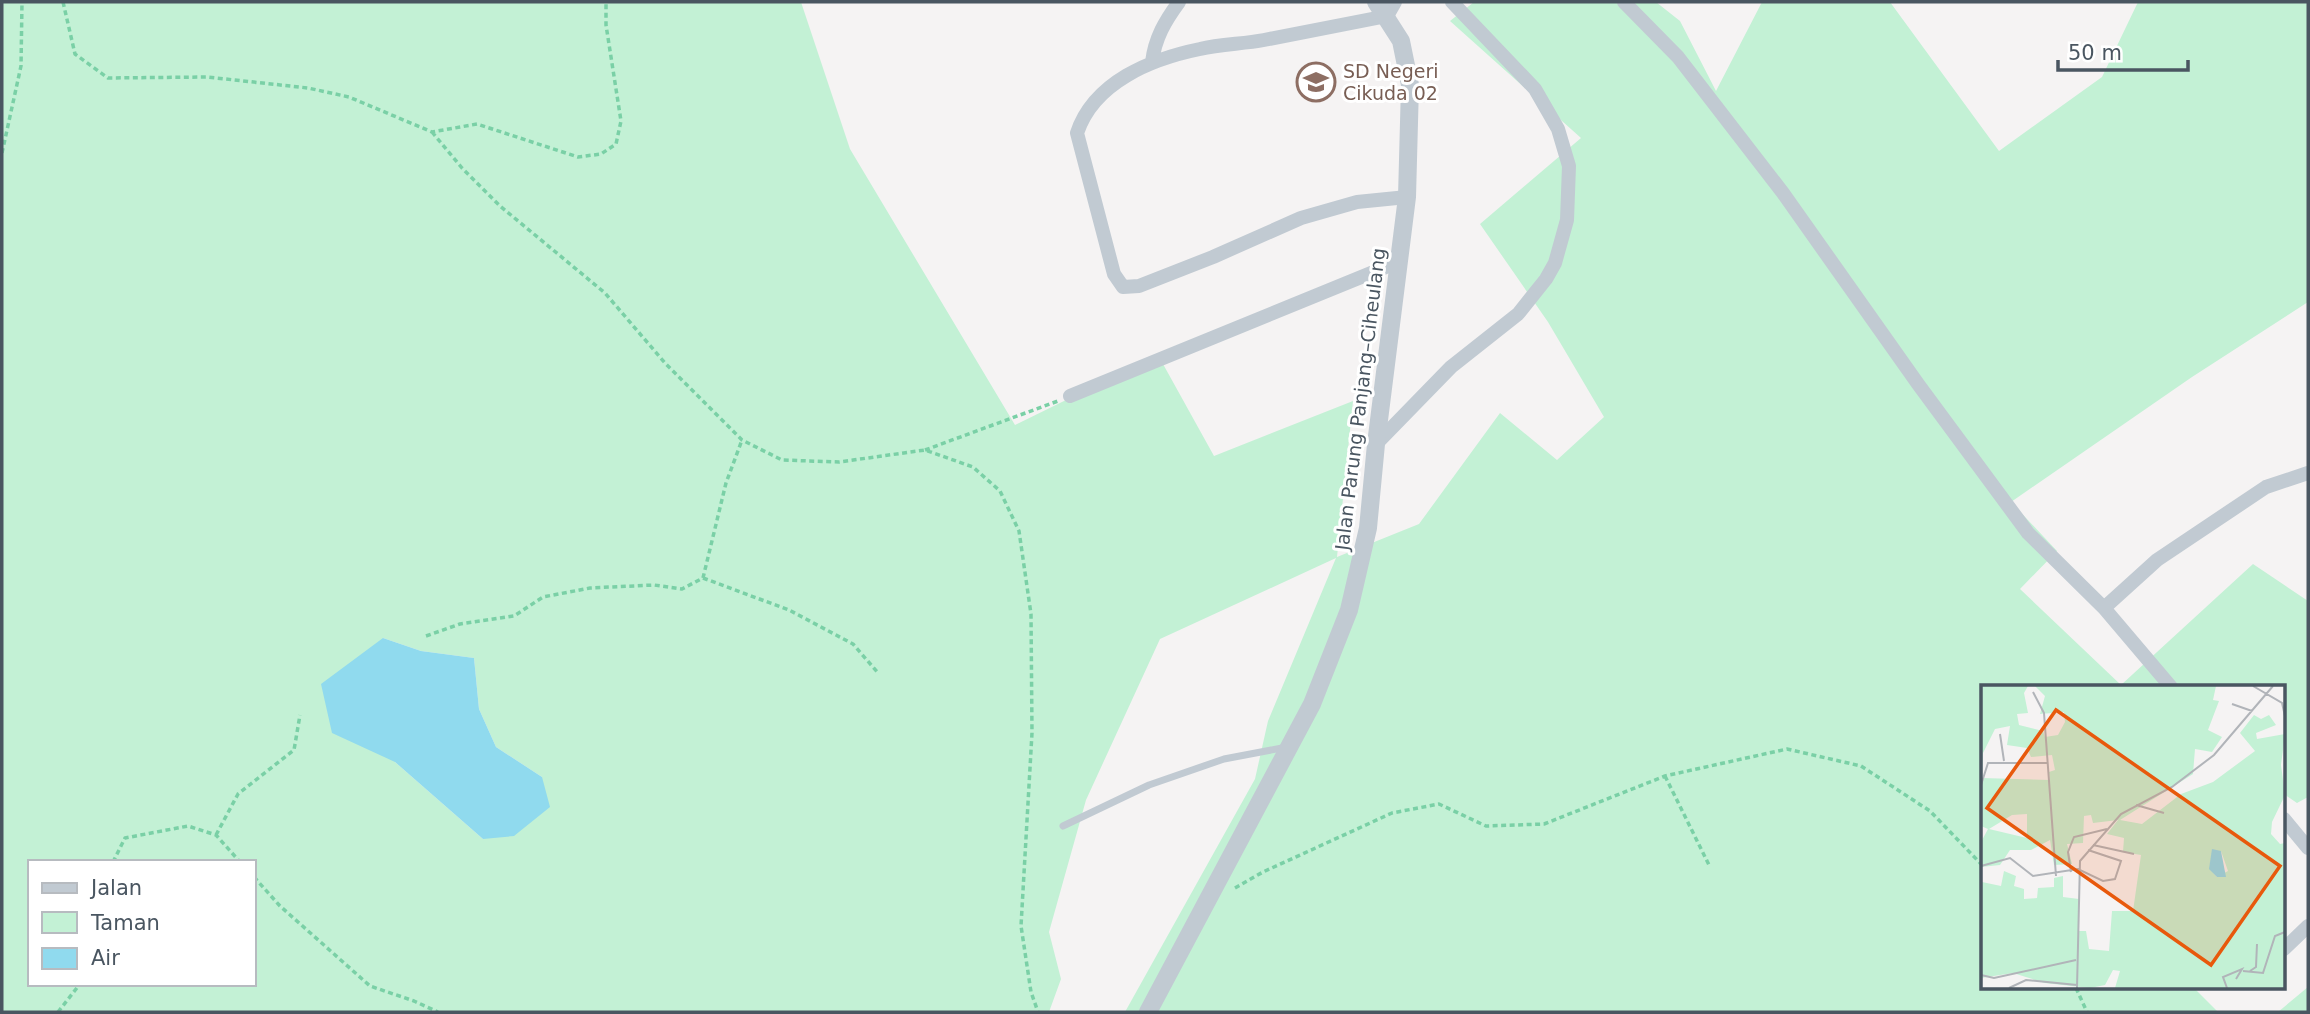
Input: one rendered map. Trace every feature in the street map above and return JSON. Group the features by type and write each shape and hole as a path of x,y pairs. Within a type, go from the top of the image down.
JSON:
{"street":[{"path":"1152,62 1154,44 1178,2"},
{"path":"1376,444 1451,367 1518,314 1546,279 1555,263 1567,220 1569,166 1558,129 1535,89 1452,2"},
{"path":"1624,2 1678,57 1783,193 1918,384 2028,533 2104,608 2169,685"},
{"path":"1386,7 1261,40 1201,48 1152,62 1106,90 1082,120 1077,134 1114,274 1123,287 1139,286 1176,272 1301,218 1357,202 1407,197"},
{"name":"Jalan Parung Panjang–Ciheulang","path":"1148,1012 1312,704 1349,610 1368,528 1407,197 1410,85 1401,41 1386,7"},
{"path":"1070,396 1398,262"},
{"path":"2104,608 2157,560 2266,487 2308,473"},
{"path":"2286,821 2308,848"},
{"path":"2286,947 2308,926"}],"lane":[{"path":"1063,826 1149,785 1224,759 1291,746"}],"path":[{"path":"2,153 21,66 22,2"},
{"path":"63,2 75,54 108,78 207,77 308,88 349,97 432,132 462,169 500,206 605,293 665,363 742,440 782,460 839,462 925,450 1070,396"},
{"path":"432,132 477,124 578,157 601,154 616,144 621,121 606,25 606,2"},
{"path":"703,578 726,483 742,440"},
{"path":"925,450 972,467 982,475 1000,491 1018,531 1031,614 1032,693 1021,926 1031,992 1038,1012"},
{"path":"426,636 460,624 514,616 543,597 590,588 654,585 682,589 703,578 789,610 853,644 879,674"},
{"path":"216,835 238,794 294,750 300,715"},
{"path":"1205,904 1263,872 1392,813 1439,804 1486,825 1544,824 1665,776 1787,749 1861,766 1930,811 1981,864"},
{"path":"1665,776 1710,867"},
{"path":"114,860 125,838 188,826 216,835 238,860"},
{"path":"256,879 280,905 370,986 438,1012"},
{"path":"58,1012 78,986"},
{"path":"2077,990 2087,1012"}],"green space":[{"path":"2,2 801,2 850,149 1015,425 1158,355 1214,456 1353,401 1337,557 1419,524 1500,413 1557,460 1604,417 1548,322 1480,224 1581,138 1450,21 1474,2 1656,2 1680,21 1716,91 1762,2 1890,2 1999,151 2102,77 2138,2 2308,2 2308,302 2192,377 2011,502 2057,551 2020,589 2121,685 1981,685 1981,990 2196,990 2218,1012 1125,1012 1255,779 1268,721 1336,558 1160,639 1086,800 1049,932 1061,979 1049,1012 2,1012","holes":["383,638 421,651 474,658 479,709 496,747 542,777 483,839 395,762"]},
{"path":"2253,564 2308,601 2308,797 2297,803 2286,795 2286,685 2121,685"},
{"path":"2308,987 2308,1012 2278,1012"}],"water":[{"path":"383,638 421,651 474,658 479,709 496,747 542,777 550,807 514,836 483,839 395,762 332,733 321,684"}],"place":[{"name":"SD Negeri Cikuda 02","path":"1316,82"}]}
